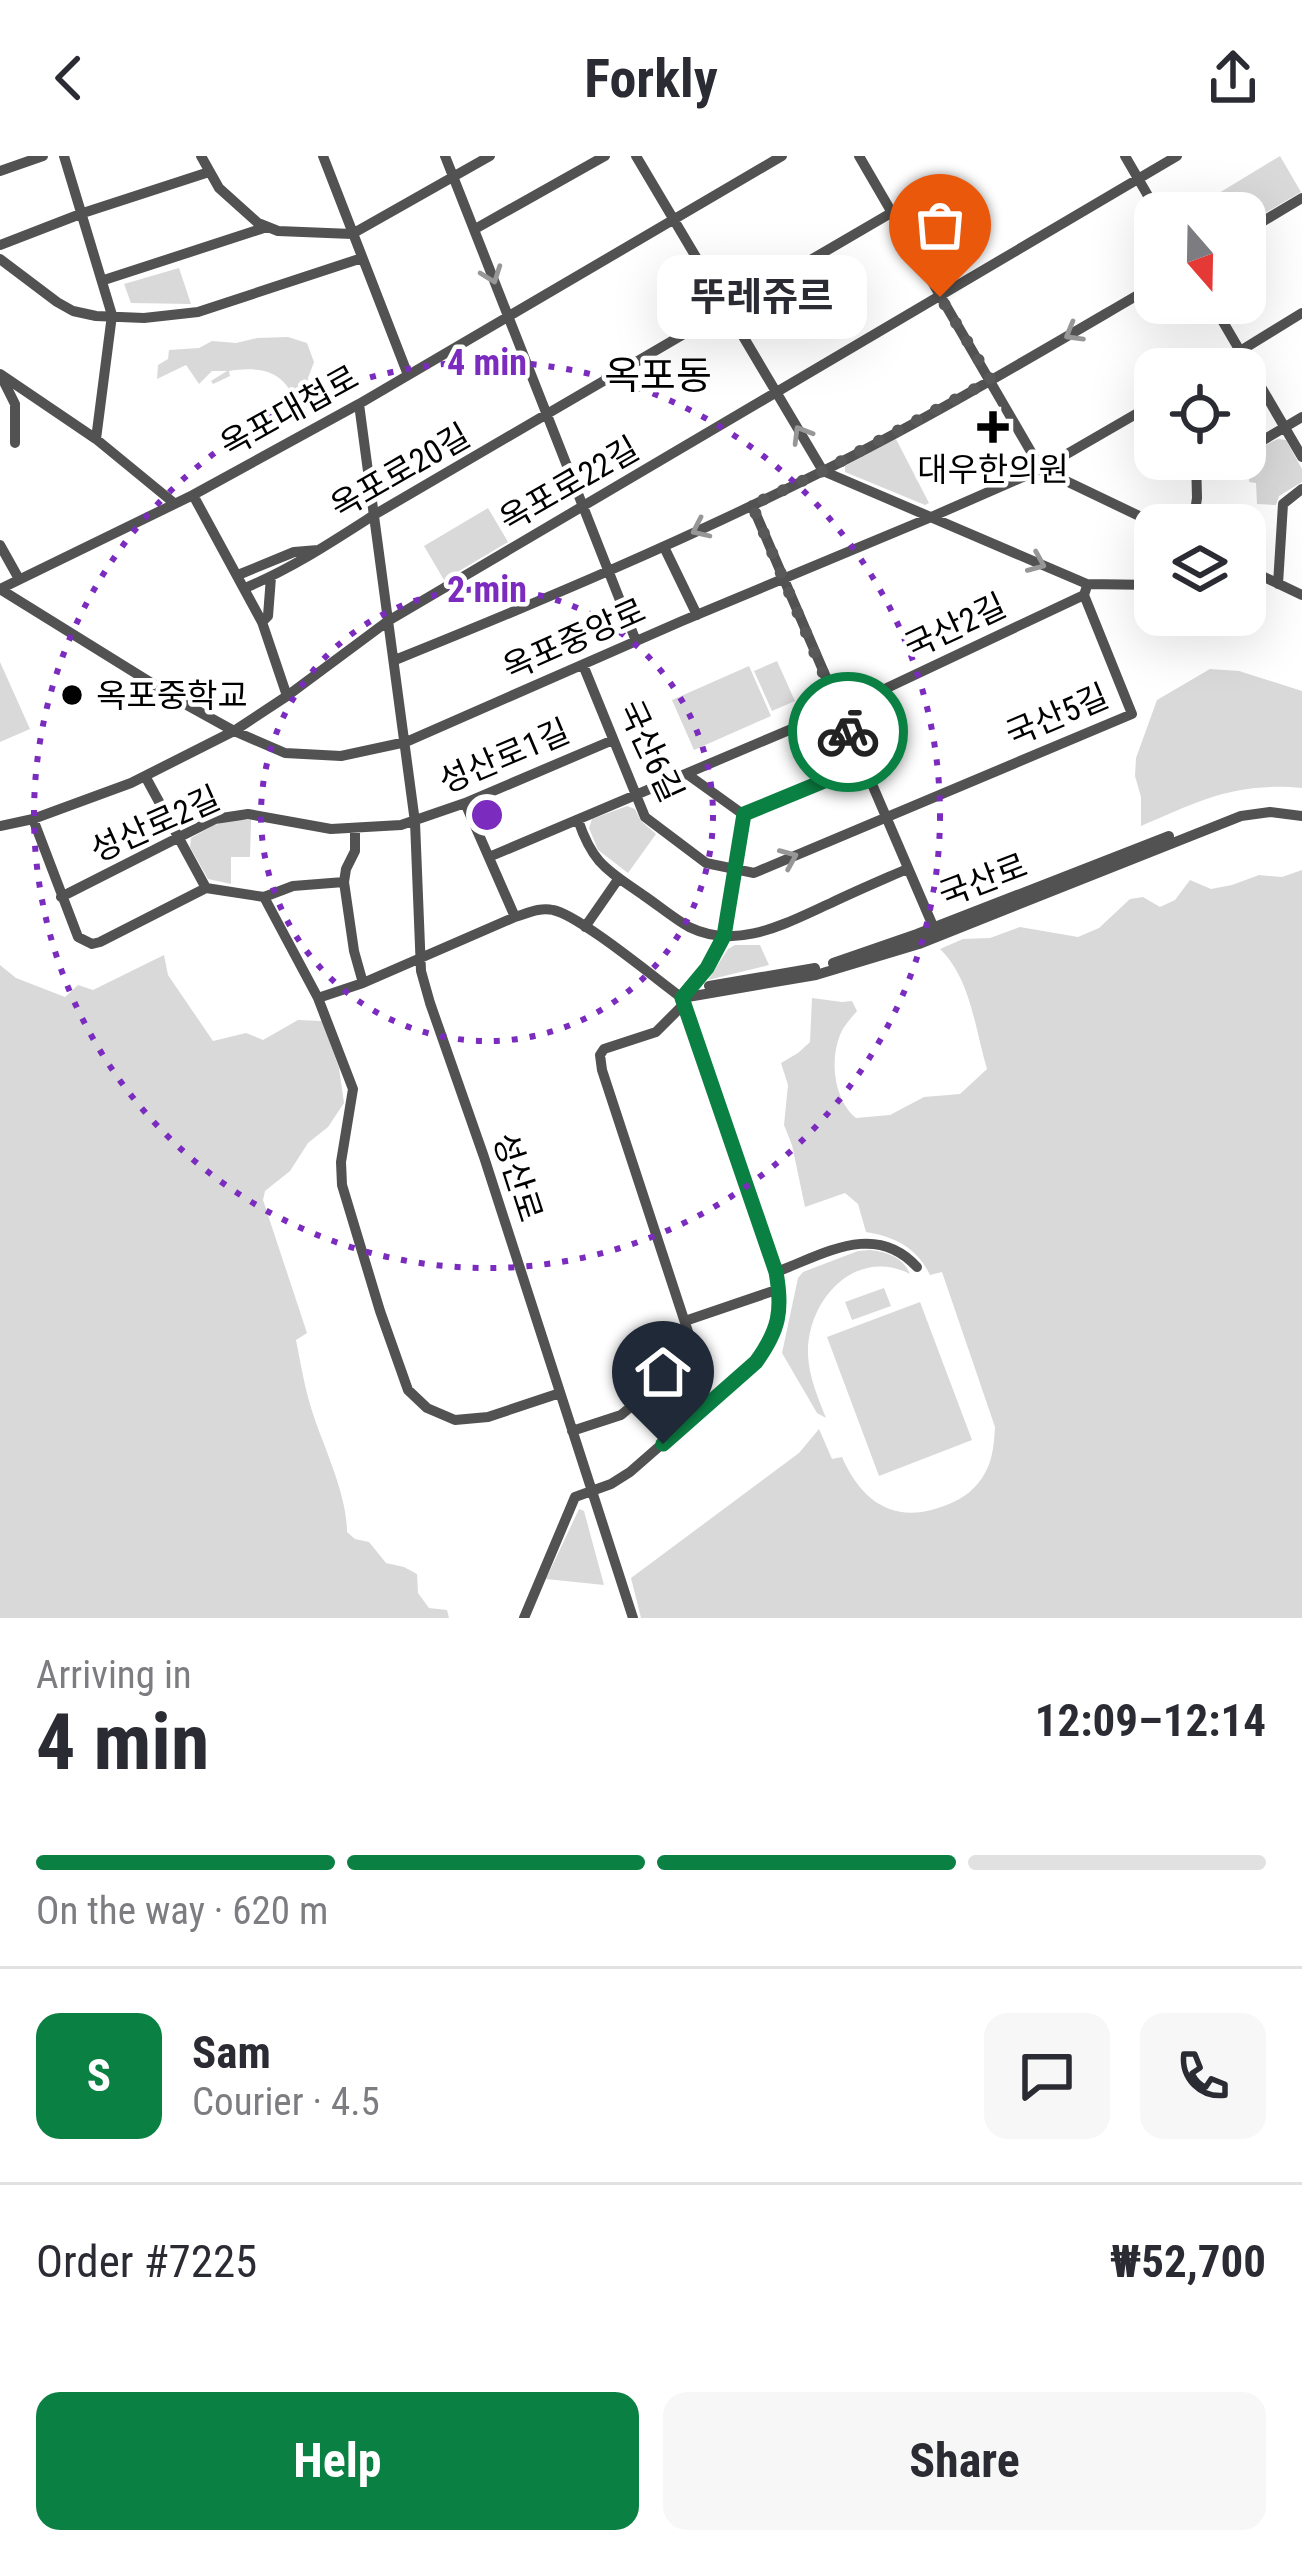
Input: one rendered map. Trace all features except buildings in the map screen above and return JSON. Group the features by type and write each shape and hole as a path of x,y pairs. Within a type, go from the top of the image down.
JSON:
{"street":[{"path":"0,171 44,156"},
{"path":"64,156 112,315 96,440"},
{"path":"201,156 219,188 258,223 278,231 352,234 490,156"},
{"path":"323,156 407,375"},
{"path":"445,156 636,641"},
{"path":"476,229 605,156"},
{"path":"636,156 823,471 1086,590 1134,587"},
{"name":"옥포대첩로","path":"0,589 193,495 358,404 782,156"},
{"path":"859,156 1042,470 1134,514"},
{"path":"1125,156 1147,192"},
{"name":"옥포로22길","path":"234,731 388,621 1177,156"},
{"path":"0,245 209,172"},
{"path":"1266,219 1302,198"},
{"name":"옥포로20길","path":"245,588 321,550 892,213"},
{"path":"104,280 267,227"},
{"path":"0,259 74,311 157,318 198,312 362,258"},
{"path":"395,661 609,573 823,471 1134,297"},
{"path":"1246,348 1302,313"},
{"path":"15,443 15,404 0,374 96,440 174,503"},
{"path":"1266,394 1302,457"},
{"name":"성산로","path":"358,404 406,742 415,822 420,957 430,1003 633,1618"},
{"name":"옥포중앙로","path":"0,589 234,731 269,747 341,756 406,742 1042,470 1134,415"},
{"path":"1266,438 1302,417"},
{"path":"1278,584 1283,504 1302,489"},
{"path":"193,495 262,622 287,696"},
{"path":"752,505 936,932"},
{"path":"0,545 19,579"},
{"path":"664,547 697,615"},
{"path":"238,575 294,552 321,550"},
{"path":"262,622 268,616 271,577"},
{"path":"1266,578 1302,595"},
{"name":"국산2길","path":"489,857 838,709 1086,590"},
{"name":"국산5길","path":"885,817 1132,714 1086,590"},
{"name":"국산6길","path":"583,665 645,817 706,863 736,870"},
{"path":"0,826 33,819 146,776 234,731"},
{"name":"성산로1길","path":"415,822 613,740"},
{"path":"744,814 863,765"},
{"path":"687,774 744,814"},
{"path":"146,776 206,888"},
{"path":"464,803 515,917"},
{"name":"국산로","path":"684,998 815,968 936,932 1241,808 1271,806 1302,812"},
{"name":"성산로2길","path":"62,897 214,819 238,814 355,830 415,822"},
{"path":"572,1431 621,1415 695,1353 600,1055 604,1049 656,1032 707,968 724,936 744,814"},
{"path":"736,870 754,873 885,817"},
{"path":"33,819 78,937 92,944 206,888 264,897 293,886 344,882"},
{"path":"578,820 594,858 619,878 688,926 724,936 775,928 908,869"},
{"path":"355,830 355,851 344,882 363,983"},
{"path":"585,927 619,878"},
{"path":"264,897 318,998 353,1089 341,1186 408,1390 427,1408 455,1420 488,1417 560,1394"},
{"path":"318,998 515,917 557,910 684,998 776,1272 780,1316 768,1346 756,1362 630,1472 574,1497 524,1618"},
{"path":"776,1272 859,1243 877,1242 892,1246 917,1267"},
{"path":"685,1321 779,1288"}],"shaded area":[{"path":"1280,156 1301,192 1266,213 1266,192 1221,192"},
{"path":"179,268 191,304 131,303 124,284"},
{"path":"288,337 307,343 314,362 305,410 281,380 260,370 229,371 230,376 213,384 227,371 212,371 199,384 186,365 157,379 158,365 168,359 169,350 199,348 212,341"},
{"path":"896,439 929,503 925,505 845,472 845,466"},
{"path":"1286,440 1302,469 1302,482 1279,496 1276,505 1257,504 1256,483 1249,482 1266,480 1266,445"},
{"path":"488,508 508,542 444,580 424,546"},
{"path":"777,661 795,701 772,711 754,671"},
{"path":"0,662 30,729 0,742"},
{"path":"749,666 771,716 694,750 672,700"},
{"path":"1210,669 1239,671 1302,691 1302,788 1237,791 1141,826 1136,758 1157,700"},
{"path":"627,806 656,834 628,873 598,850 589,828 592,819"},
{"path":"234,820 251,820 250,857 231,857 231,884 208,879 190,847 191,838"},
{"path":"1302,870 1302,1618 641,1618 631,1578 799,1453 819,1429 832,1459 842,1457 860,1488 884,1507 898,1511 931,1510 960,1499 988,1468 995,1427 942,1272 930,1275 904,1245 866,1232 858,1204 845,1193 805,1207 784,1125 788,1085 781,1063 810,1042 812,998 852,1001 857,1011 841,1032 835,1057 836,1080 849,1111 856,1118 890,1115 924,1097 960,1094 987,1069 965,990 940,949 1020,927 1078,937 1099,928 1130,899 1143,897 1160,907 1175,900 1190,880 1211,889 1259,875 1282,877"},
{"path":"760,945 769,965 708,980 728,949"},
{"path":"164,955 168,975 213,1041 246,1033 263,1040 298,1020 322,1021 339,1068 344,1103 290,1171 265,1191 263,1200 307,1333 296,1340 301,1368 339,1488 347,1532 369,1542 386,1563 417,1574 418,1593 429,1608 447,1610 449,1618 0,1618 0,965 16,978 65,997 78,985 93,990"},
{"path":"870,1250 894,1256 910,1274 871,1267 853,1273 825,1298 815,1316 808,1355 826,1418 817,1413 782,1353 798,1278 803,1272"},
{"path":"884,1288 891,1306 852,1320 845,1302"},
{"path":"920,1302 972,1440 879,1476 827,1337"},
{"path":"579,1509 584,1511 604,1585 546,1579"}],"way so far":[{"path":"848,732 752,505 991,380 940,297"}],"place":[{"name":"뚜레쥬르","path":"940,297"},
{"name":"대우한의원","path":"993,427"},
{"name":"옥포중학교","path":"72,695"}],"district":[{"name":"옥포동","path":"658,376"}],"route":[{"path":"663,1444 756,1362 780,1316 776,1272 682,998 707,968 724,936 744,814 863,765 848,732"}]}
